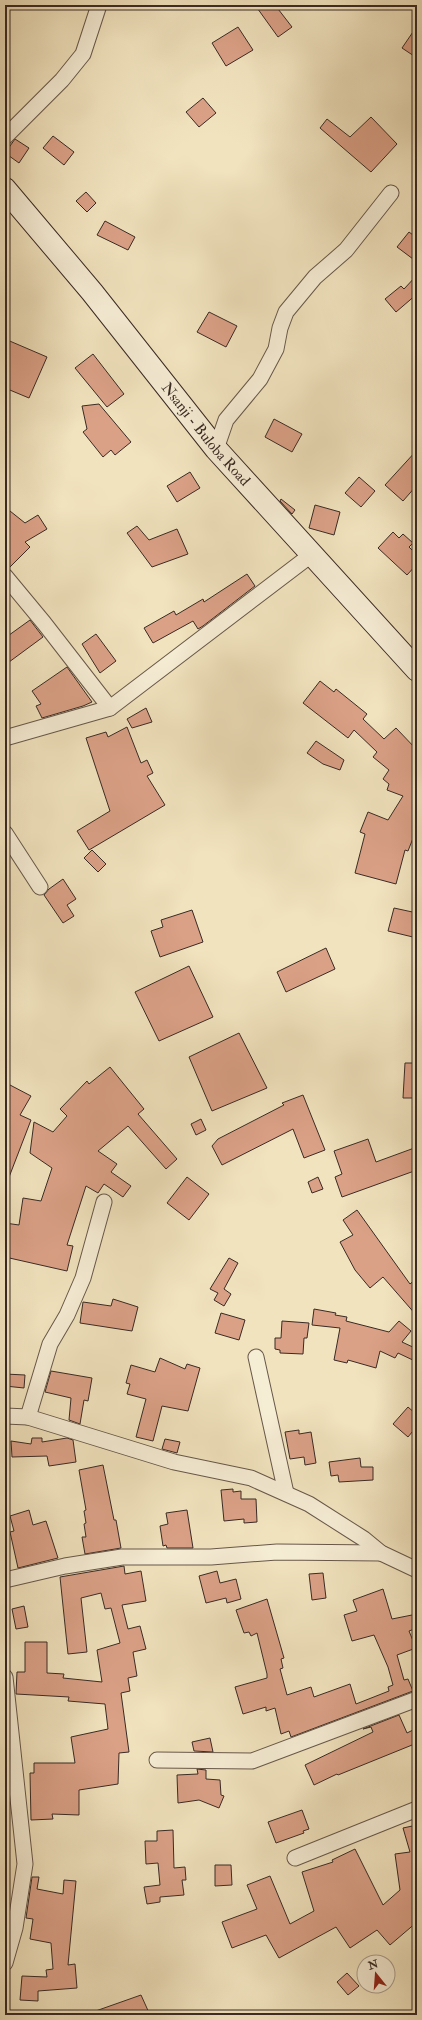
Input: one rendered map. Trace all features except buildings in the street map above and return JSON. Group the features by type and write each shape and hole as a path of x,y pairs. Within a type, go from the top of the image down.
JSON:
{"main road":[{"name":"Nsanji - Buloba Road","path":"5,189 92,292 216,449 417,670"}],"street":[{"path":"5,138 62,80 83,54 98,5"},
{"path":"216,449 226,420 260,378 276,349 280,328 286,312 315,277 346,250 391,192"},
{"path":"5,738 110,708 311,555"},
{"path":"5,576 44,623 110,708"},
{"path":"5,833 40,887"},
{"path":"28,1416 50,1344 67,1315 83,1278 104,1202"},
{"path":"256,1357 286,1493"},
{"path":"5,1416 28,1416 174,1462 251,1478 309,1504 364,1539 381,1553 417,1570"},
{"path":"5,1580 65,1566 122,1557 211,1557 277,1552 381,1553"},
{"path":"5,1677 25,1864 15,1928 5,1963"},
{"path":"157,1760 252,1761 417,1699"},
{"path":"295,1858 417,1809"}]}
